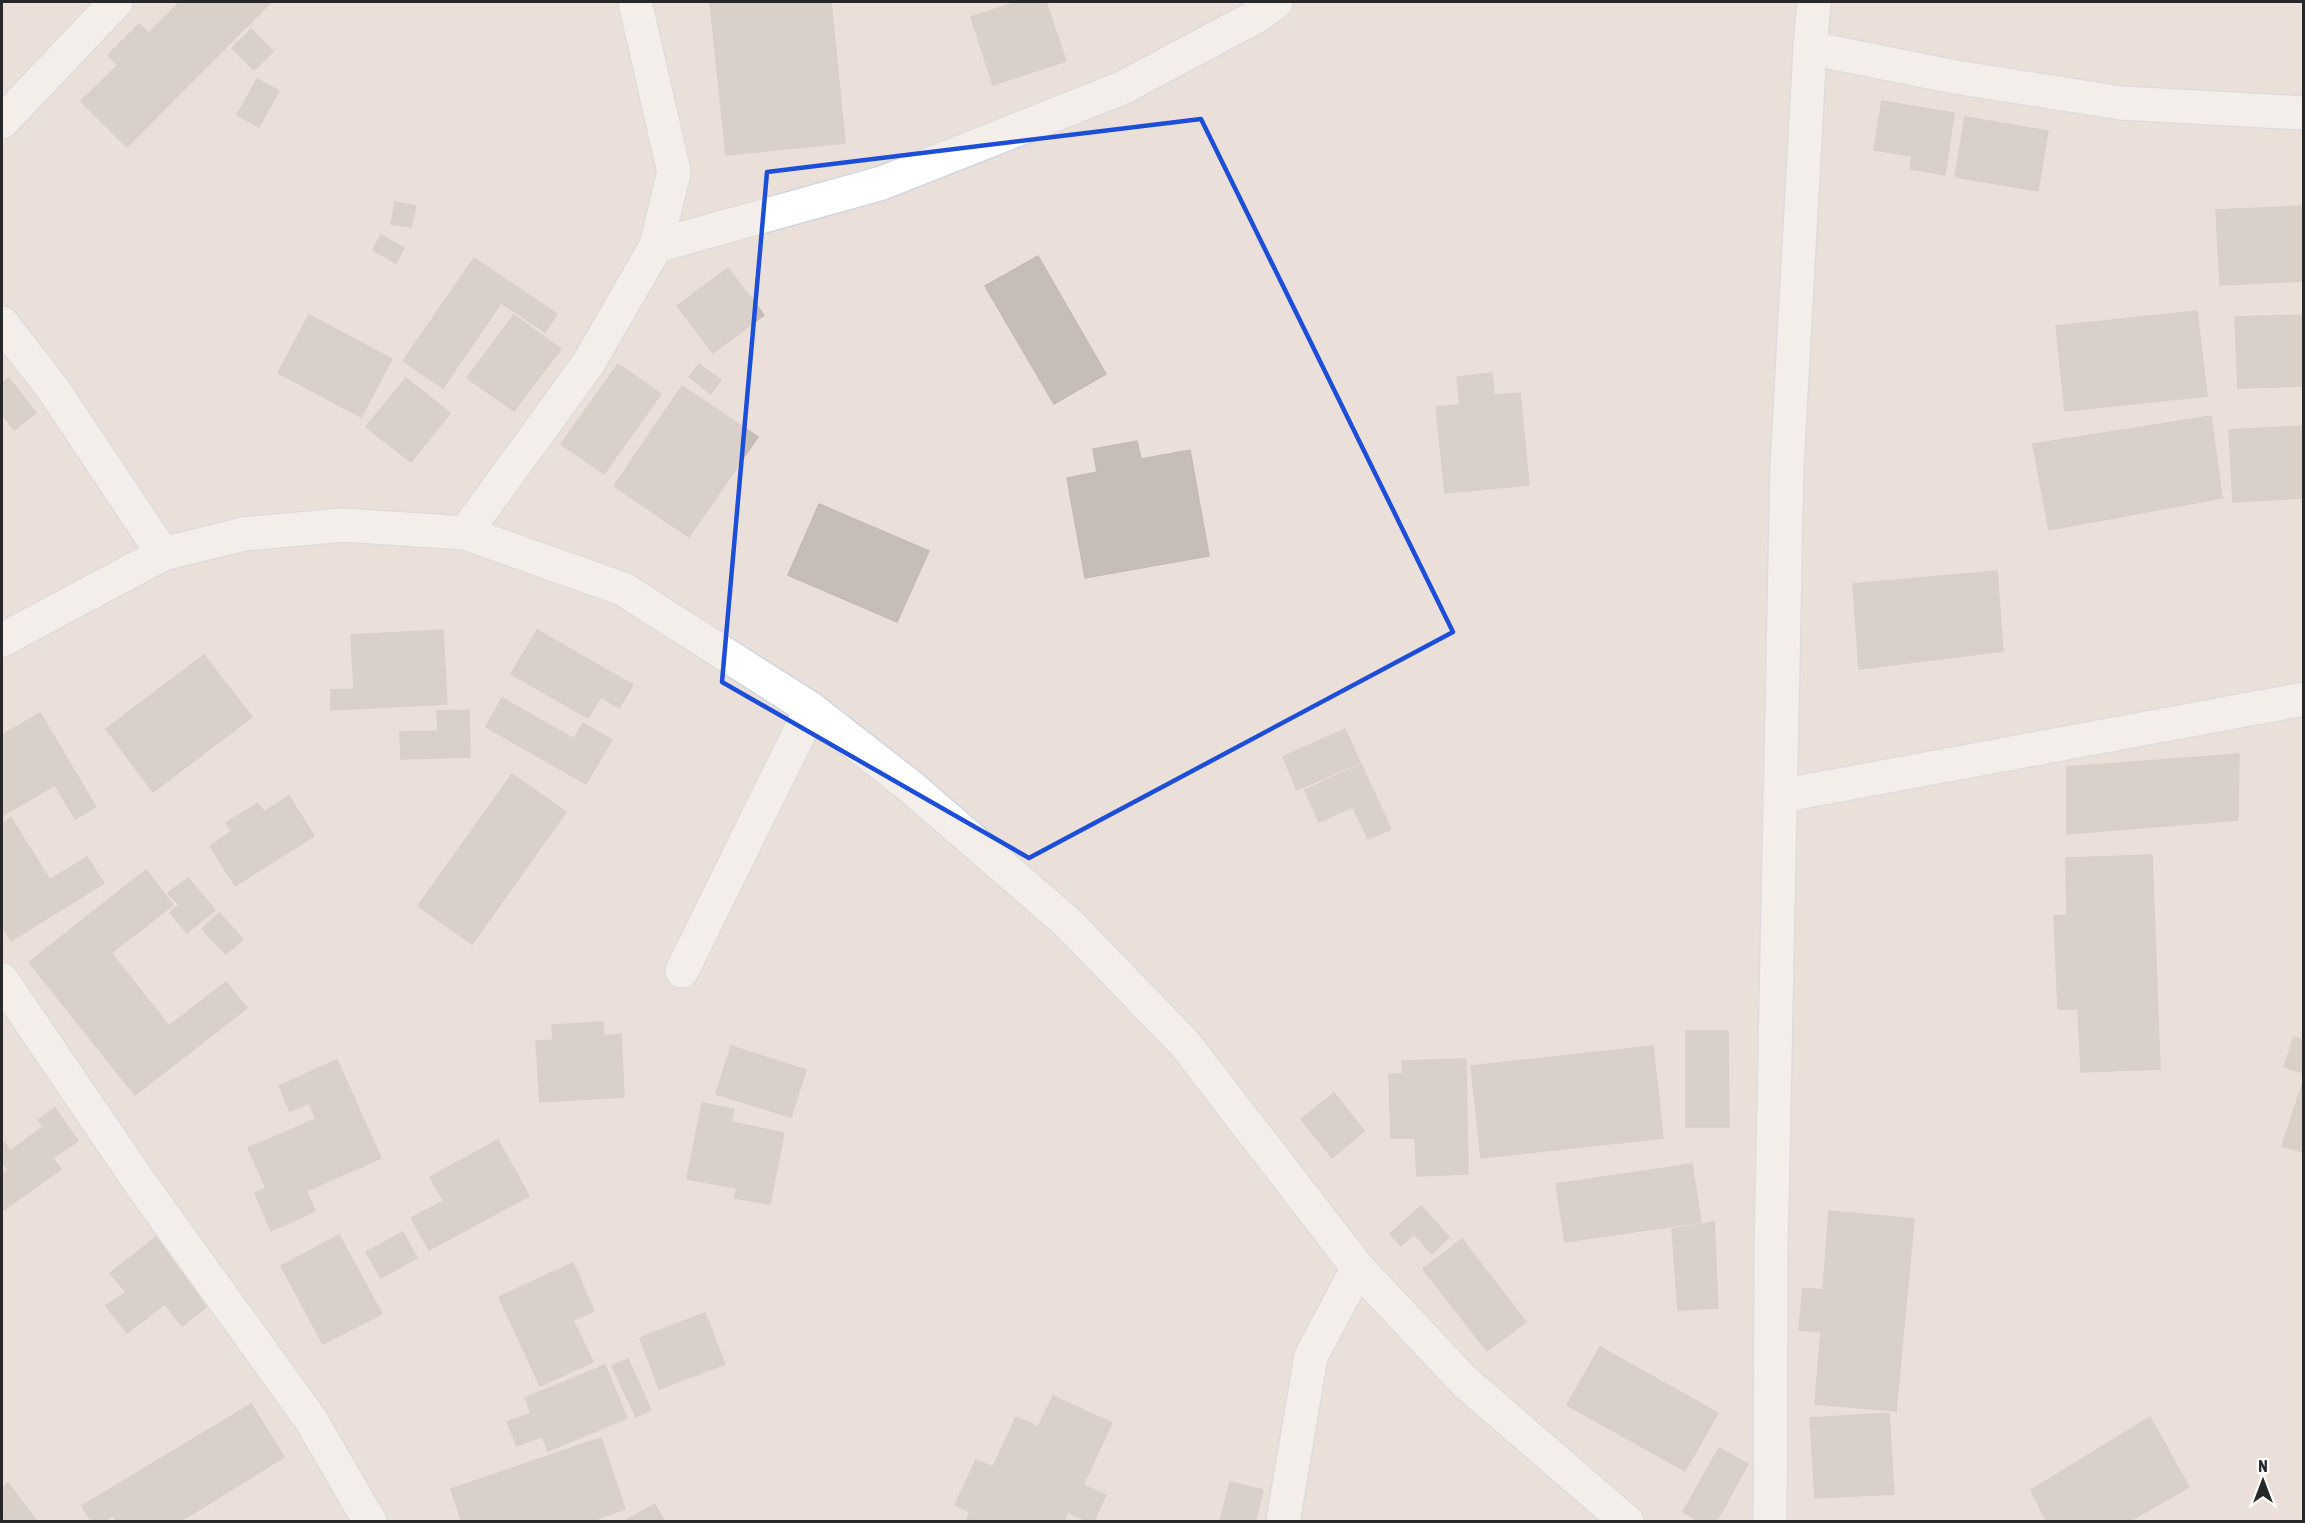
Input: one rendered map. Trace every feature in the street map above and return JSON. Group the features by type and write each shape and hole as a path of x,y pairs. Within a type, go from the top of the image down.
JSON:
{"street":[{"path":"2,122 116,2"},
{"path":"465,533 588,364 656,246 674,172 635,2"},
{"path":"656,246 882,183 1111,92 1257,16 1276,2"},
{"path":"1770,1521 1771,1251 1787,465 1814,2"},
{"path":"1810,48 1955,77 2121,104 2304,113"},
{"path":"2,323 53,389 163,554"},
{"path":"2,640 163,554 244,534 343,525 465,533 623,590 811,709 911,787 1068,923 1185,1044 1358,1268 1464,1381 1627,1521"},
{"path":"1780,796 2304,699"},
{"path":"682,971 811,709"},
{"path":"2,980 140,1183 311,1420 370,1521"},
{"path":"1283,1521 1311,1356 1358,1268"}],"highlighted area":[{"path":"1201,119 1453,632 1029,858 722,682 767,172"}],"building":[{"path":"180,2 271,2 127,147 81,101 118,65 108,55 139,24 149,33"},
{"path":"710,2 831,2 845,143 726,155"},
{"path":"1017,2 1046,2 1066,61 993,85 971,17"},
{"path":"251,29 273,51 254,70 232,48"},
{"path":"257,79 279,91 259,127 237,115"},
{"path":"1882,101 1954,113 1945,175 1910,169 1912,156 1874,150"},
{"path":"1965,117 2048,131 2038,191 1955,177"},
{"path":"395,202 416,206 411,227 391,224"},
{"path":"2304,206 2304,281 2220,285 2216,210"},
{"path":"381,235 404,248 396,263 373,250"},
{"path":"1038,256 1106,374 1054,404 985,286"},
{"path":"474,258 557,314 545,332 501,303 443,388 403,361"},
{"path":"728,268 764,315 713,353 677,306"},
{"path":"2197,311 2207,396 2065,411 2056,326"},
{"path":"309,315 392,359 361,417 278,373"},
{"path":"514,315 561,349 514,411 467,378"},
{"path":"2304,315 2304,386 2238,388 2235,317"},
{"path":"618,364 661,394 604,474 561,444"},
{"path":"699,364 721,380 711,394 689,377"},
{"path":"1492,373 1494,395 1520,393 1529,485 1445,493 1436,407 1460,405 1457,377"},
{"path":"9,378 36,413 14,430 2,414 2,383"},
{"path":"406,378 450,413 411,462 366,427"},
{"path":"682,386 758,437 689,537 614,486"},
{"path":"2211,416 2222,498 2049,530 2033,444"},
{"path":"2304,426 2304,498 2233,502 2229,430"},
{"path":"1137,441 1141,459 1190,450 1209,556 1085,578 1067,478 1097,472 1093,449"},
{"path":"819,504 929,551 897,622 788,575"},
{"path":"1997,571 2003,651 1859,669 1853,584"},
{"path":"443,630 447,704 331,710 331,690 354,689 351,635"},
{"path":"537,630 633,685 619,708 601,697 588,718 511,674"},
{"path":"204,655 252,717 153,792 106,729"},
{"path":"502,698 574,739 583,723 612,740 586,784 486,727"},
{"path":"469,710 470,757 401,759 400,732 438,731 437,711"},
{"path":"40,713 96,807 75,819 55,785 2,816 2,735"},
{"path":"1345,729 1360,762 1297,790 1283,757"},
{"path":"2239,754 2238,820 2067,834 2067,767"},
{"path":"1361,764 1391,829 1368,839 1353,807 1319,822 1305,790"},
{"path":"512,774 566,812 472,944 418,906"},
{"path":"289,796 314,836 235,886 210,846 232,831 226,823 258,803 264,812"},
{"path":"11,818 50,880 87,857 104,883 11,941 2,926 2,824"},
{"path":"2152,855 2160,1069 2081,1072 2078,1009 2058,1009 2054,916 2067,915 2066,858"},
{"path":"146,870 173,905 111,953 169,1026 226,982 247,1008 135,1095 29,962"},
{"path":"188,878 215,910 187,933 170,913 179,905 168,893"},
{"path":"219,913 243,939 226,954 202,929"},
{"path":"603,1022 604,1036 621,1034 624,1097 540,1102 536,1041 553,1040 552,1025"},
{"path":"1686,1031 1728,1031 1729,1127 1686,1127"},
{"path":"2294,1037 2304,1040 2304,1073 2284,1067"},
{"path":"731,1046 806,1070 791,1117 716,1094"},
{"path":"1653,1046 1663,1138 1481,1158 1471,1066"},
{"path":"1466,1059 1468,1174 1417,1176 1415,1138 1391,1138 1389,1074 1403,1074 1402,1061"},
{"path":"337,1060 381,1158 306,1191 315,1211 271,1231 255,1193 266,1188 248,1148 316,1119 309,1103 290,1111 279,1086"},
{"path":"2304,1079 2304,1152 2282,1146"},
{"path":"1334,1093 1364,1131 1332,1158 1301,1119"},
{"path":"702,1103 734,1109 731,1122 784,1133 770,1204 734,1198 737,1188 687,1179"},
{"path":"55,1108 78,1141 53,1158 61,1169 2,1211 2,1174 8,1170 2,1161 2,1144 4,1142 10,1151 43,1127 38,1120"},
{"path":"498,1140 529,1196 429,1250 411,1218 444,1201 430,1177"},
{"path":"1692,1164 1701,1222 1565,1242 1556,1184"},
{"path":"1421,1206 1449,1237 1432,1254 1414,1234 1401,1246 1390,1234"},
{"path":"1829,1211 1914,1219 1896,1411 1815,1404 1821,1332 1799,1330 1803,1288 1823,1290"},
{"path":"1714,1222 1718,1308 1678,1310 1672,1229"},
{"path":"403,1232 417,1258 381,1278 366,1252"},
{"path":"159,1235 211,1303 182,1326 165,1304 127,1333 106,1306 126,1292 110,1273"},
{"path":"339,1235 382,1314 323,1344 281,1266"},
{"path":"1462,1239 1526,1322 1487,1351 1423,1269"},
{"path":"573,1263 594,1311 573,1320 593,1362 540,1386 499,1297"},
{"path":"705,1313 725,1364 659,1389 640,1338"},
{"path":"1600,1347 1718,1413 1685,1471 1567,1405"},
{"path":"628,1359 651,1410 636,1417 612,1366"},
{"path":"605,1365 627,1418 548,1451 542,1436 517,1446 507,1422 531,1413 525,1398"},
{"path":"1053,1396 1112,1423 1083,1485 1106,1495 1093,1522 1068,1512 1064,1522 966,1522 970,1512 955,1505 976,1460 993,1467 1016,1417 1038,1427"},
{"path":"251,1404 284,1457 179,1522 117,1522 113,1515 104,1522 92,1522 82,1506"},
{"path":"1889,1413 1894,1494 1815,1498 1810,1418"},
{"path":"2150,1417 2189,1487 2128,1522 2047,1522 2031,1490"},
{"path":"601,1438 625,1509 589,1522 462,1522 451,1489"},
{"path":"1719,1448 1748,1464 1716,1522 1701,1522 1683,1512"},
{"path":"1230,1482 1263,1490 1255,1522 1220,1522"},
{"path":"8,1483 37,1522 7,1522 2,1515 2,1488"},
{"path":"655,1504 665,1522 623,1522"}]}
